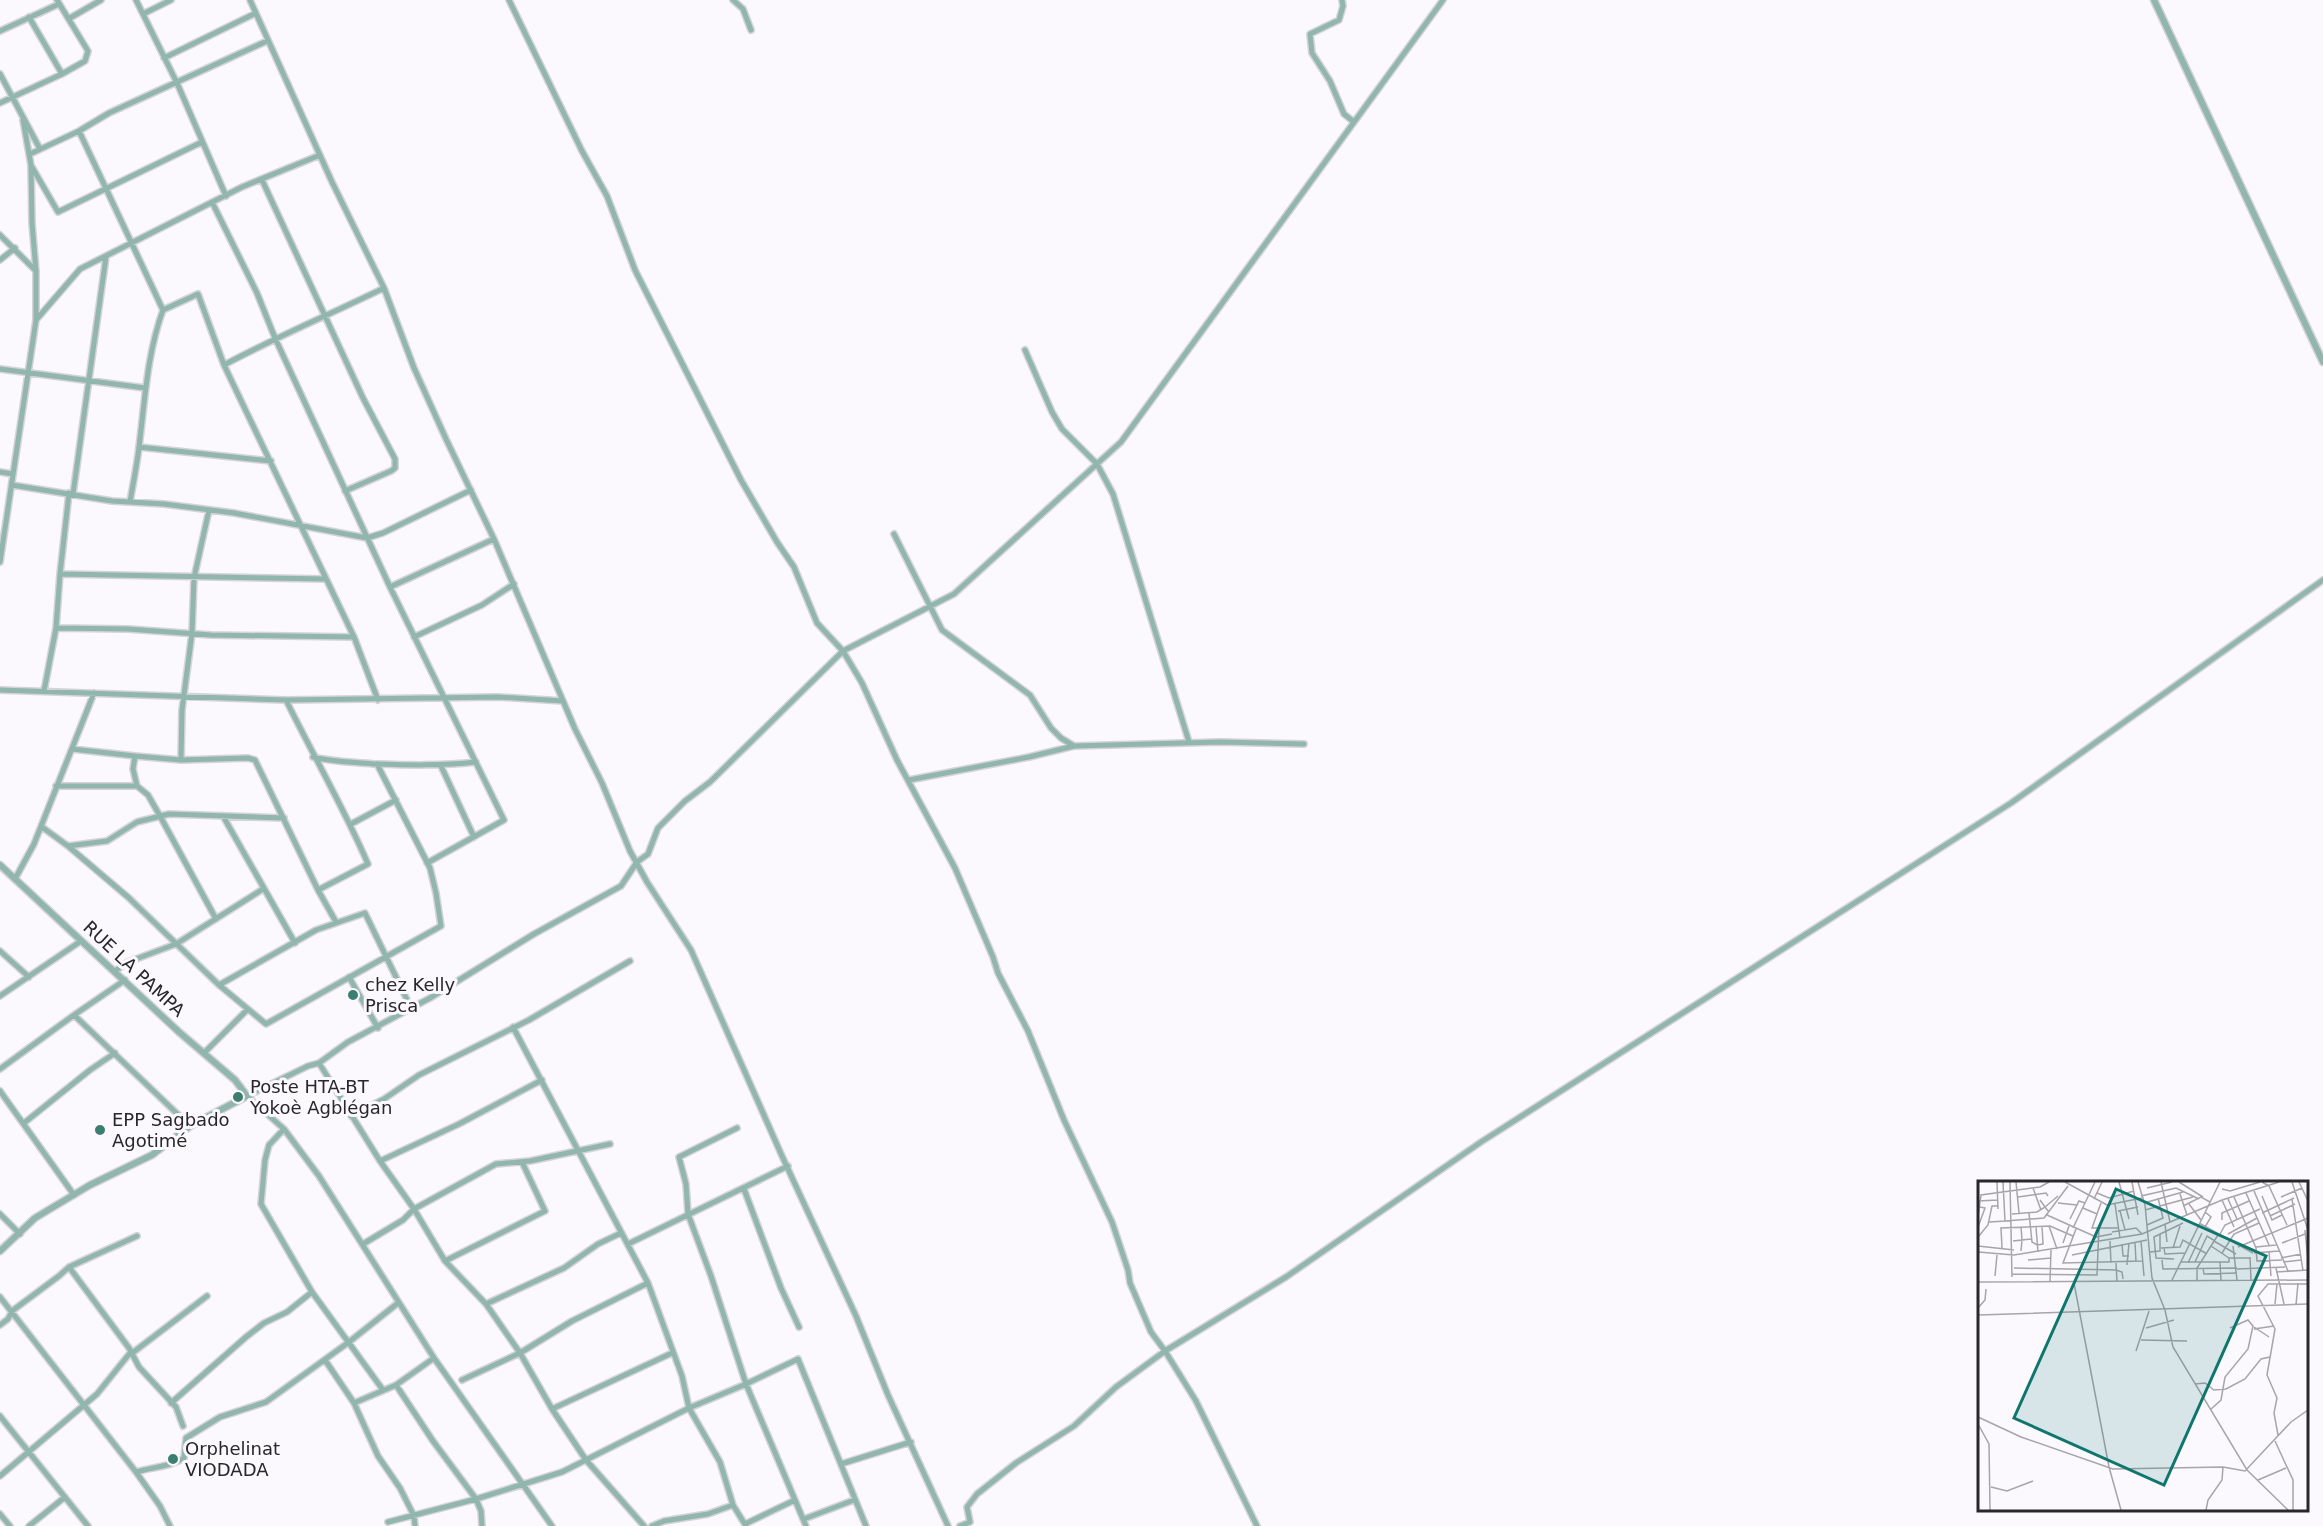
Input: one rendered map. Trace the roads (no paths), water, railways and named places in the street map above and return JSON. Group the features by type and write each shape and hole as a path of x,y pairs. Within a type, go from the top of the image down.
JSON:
{"street":[{"path":"70,18 101,0"},
{"path":"136,0 177,83 226,195"},
{"path":"143,14 171,0"},
{"path":"250,0 320,155 384,288 414,368 494,539 630,851 691,950 948,1526"},
{"path":"508,0 582,151 607,196 635,270 741,480 794,567 817,623 843,651 862,683 889,744 955,868 998,973 1028,1031 1064,1120 1112,1222 1130,1283 1151,1332 1196,1401 1257,1526"},
{"path":"733,0 742,9 751,30"},
{"path":"1342,0 1343,6 1339,20 1310,34 1312,53 1330,81 1344,114 1354,122"},
{"path":"0,1251 35,1218 152,1155 190,1126 308,1066 320,1063 348,1042 378,1028 389,1019 497,959 534,934 621,886 637,862 648,854 658,828 685,801 710,782 843,651 954,594 1121,442 1443,0"},
{"path":"2154,0 2323,362"},
{"path":"0,32 58,2 70,18 88,51 88,56 82,64 0,103"},
{"path":"164,58 256,13"},
{"path":"29,16 62,74"},
{"path":"30,154 79,131 109,113 267,41"},
{"path":"0,74 40,149"},
{"path":"0,562 36,320 31,165 23,120"},
{"path":"79,131 163,310 155,332 144,388 139,447 130,502"},
{"path":"31,165 58,212 202,142"},
{"path":"36,320 80,269 226,195 320,155"},
{"path":"262,180 325,317 395,459 394,468 391,471 345,491"},
{"path":"212,202 257,293 275,338 390,587 504,820 427,863"},
{"path":"0,235 36,271"},
{"path":"0,260 15,248"},
{"path":"44,691 56,628 60,574 106,257"},
{"path":"224,365 275,338 384,288"},
{"path":"163,310 198,294 224,365 354,637 378,700"},
{"path":"1024,350 1062,429 1097,464 1113,494 1189,742"},
{"path":"0,369 144,388"},
{"path":"139,447 271,461"},
{"path":"0,472 12,474"},
{"path":"12,485 130,502 208,510 367,538 383,533 471,490"},
{"path":"181,760 183,696 192,633 194,578 208,510"},
{"path":"894,534 942,630 1030,695 1052,728 1061,738 1074,746"},
{"path":"390,587 494,539"},
{"path":"60,574 326,579"},
{"path":"960,1526 970,1522 967,1507 977,1494 1016,1464 1074,1426 1116,1388 1165,1351 1286,1277 1482,1142 2011,803 2206,661 2323,580"},
{"path":"414,637 482,605 514,584"},
{"path":"56,628 354,637"},
{"path":"0,690 30,693 44,691 286,700 498,697 563,701"},
{"path":"15,879 42,827 94,693"},
{"path":"286,700 313,757 351,824 368,864 318,890"},
{"path":"909,780 1074,746 1189,742 1304,744"},
{"path":"72,749 181,760 248,758 255,760 336,922"},
{"path":"135,756 133,769 137,786 148,795 216,919"},
{"path":"313,757 330,761 441,766 476,762"},
{"path":"42,827 129,898 219,985 266,1024 441,926 436,893 427,863 377,764"},
{"path":"441,766 474,837"},
{"path":"56,786 137,786"},
{"path":"351,824 396,800"},
{"path":"68,846 106,841 137,822 168,814 284,819"},
{"path":"223,816 295,943"},
{"name":"RUE LA PAMPA","path":"0,865 179,1032 206,1052 235,1080 247,1096"},
{"path":"115,971 128,962 176,944 263,889"},
{"path":"219,985 316,930 365,913 388,956 411,1008"},
{"path":"0,996 81,941"},
{"path":"0,951 28,977"},
{"path":"351,1116 384,1099 419,1076 529,1020 630,961"},
{"path":"349,977 378,1028"},
{"path":"0,1069 125,980"},
{"path":"206,1052 248,1009"},
{"path":"74,1015 190,1126"},
{"path":"513,1027 648,1283 682,1376 689,1408 720,1462 733,1505 745,1525 795,1500"},
{"path":"24,1123 115,1053"},
{"path":"320,1063 351,1116 414,1209 445,1261 486,1304 520,1353 552,1409 586,1460 644,1526"},
{"path":"380,1161 459,1124 542,1080"},
{"path":"0,1091 74,1195"},
{"path":"247,1096 284,1129 319,1176 398,1304 552,1526"},
{"path":"737,1128 679,1157 686,1184 688,1214 746,1384 806,1526"},
{"path":"284,1129 268,1145 261,1204 312,1292 383,1390"},
{"path":"363,1244 403,1220 414,1209 496,1164 522,1162 610,1144"},
{"path":"445,1261 545,1211 522,1162"},
{"path":"628,1244 788,1166"},
{"path":"744,1189 781,1288 799,1327"},
{"path":"0,1214 20,1234"},
{"path":"486,1304 564,1268 598,1244 621,1233"},
{"path":"0,1325 8,1319 12,1311 69,1266 137,1236"},
{"path":"69,1266 131,1354 180,1415 183,1426"},
{"path":"462,1380 520,1353 572,1321 648,1283"},
{"path":"171,1403 246,1337 264,1323 287,1312 312,1292"},
{"path":"0,1476 97,1394 130,1353 207,1296"},
{"path":"0,1297 136,1472 160,1506 170,1526"},
{"path":"136,1472 157,1466 174,1465 184,1458 186,1438 220,1417 267,1402 398,1304"},
{"path":"552,1409 672,1353"},
{"path":"354,1403 396,1385 434,1358"},
{"path":"388,1522 476,1499 562,1472 689,1408 798,1359 866,1526"},
{"path":"325,1360 354,1403 378,1456 400,1488 414,1516 415,1526"},
{"path":"396,1385 433,1441 476,1499 481,1511 482,1526"},
{"path":"0,1416 88,1526"},
{"path":"842,1464 911,1442"},
{"path":"29,1526 65,1497"},
{"path":"804,1519 854,1500"},
{"path":"652,1526 664,1521 708,1514 733,1505"},
{"path":"0,1514 10,1526"}],"place":[{"name":"chez Kelly Prisca","path":"353,995"},
{"name":"Poste HTA-BT Yokoè Agblégan","path":"238,1097"},
{"name":"EPP Sagbado Agotimé","path":"100,1130"},
{"name":"Orphelinat VIODADA","path":"173,1459"}]}
